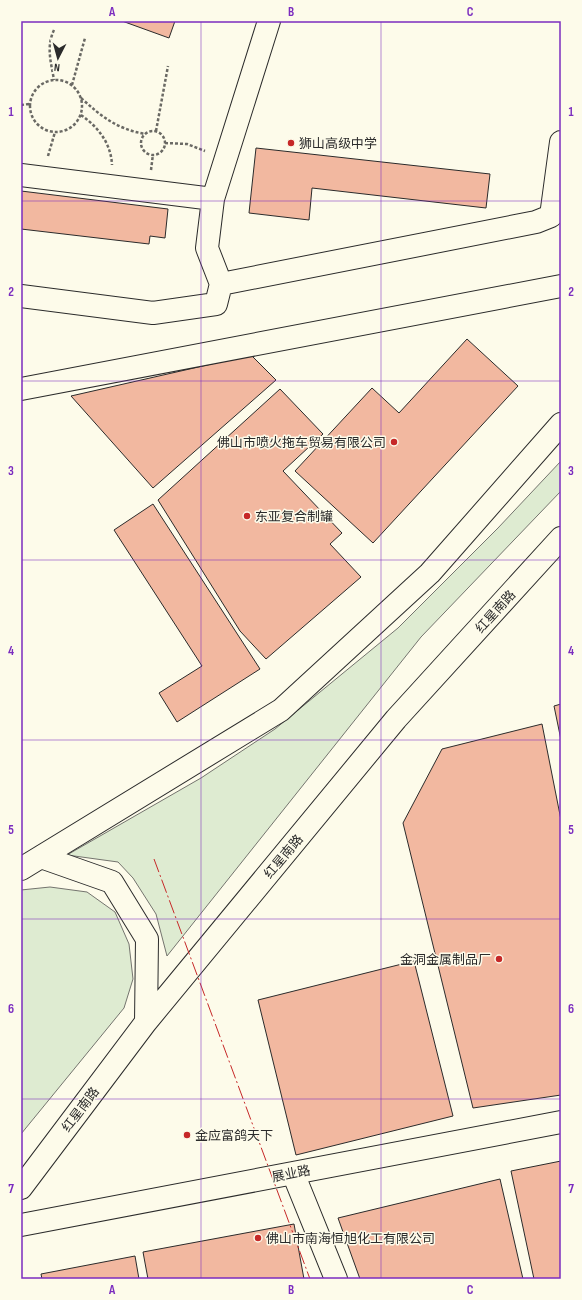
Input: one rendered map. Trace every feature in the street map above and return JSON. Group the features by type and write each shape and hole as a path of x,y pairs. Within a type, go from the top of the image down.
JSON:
{"main road":[{"path":"21,296 153,313 216,304 220,284 207,248 213,199 270,21"},
{"path":"220,284 536,222 551,216 561,142"},
{"path":"21,175 213,199"},
{"path":"21,389 561,286"},
{"path":"21,869 281,710 430,573 561,424"},
{"name":"红星南路","path":"21,1188 146,1022 396,719 561,538"},
{"path":"41,857 112,882 147,939 146,1022"},
{"name":"展业路","path":"21,1225 561,1122"},
{"path":"292,1173 336,1279"}],"path":[{"path":"54,30 50,37 49,51 54,80"},
{"path":"72,85 85,38"},
{"path":"156,131 168,66"},
{"path":"81,98 81,115 70,128 53,132 44,130 32,117 29,104 34,91 40,84 48,80 64,81 72,85 81,98 94,110 117,126 126,130 145,134 156,131 163,136 165,143 160,153 148,154 145,151 142,145 145,134"},
{"path":"21,105 29,104"},
{"path":"81,115 94,125 108,144 112,157 111,186"},
{"path":"165,143 187,144 209,153"}],"green space":[{"path":"561,461 561,491 421,637 167,956 156,914 133,878 118,862 67,855 201,778 275,729 398,628 498,528"},
{"path":"50,887 87,892 115,912 129,944 133,979 124,1008 21,1134 21,890"}],"building":[{"path":"122,21 175,21 169,38"},
{"path":"256,148 490,174 486,208 312,188 309,220 249,213"},
{"path":"21,191 168,209 165,238 150,236 149,244 21,229"},
{"name":"佛山市喷火拖车贸易有限公司","path":"467,339 518,386 373,543 295,471 372,388 399,413"},
{"path":"251,355 276,380 153,488 71,396"},
{"name":"东亚复合制罐","path":"280,389 323,434 283,471 342,533 330,544 361,577 266,659 240,631 158,500"},
{"path":"153,504 260,669 177,722 159,693 202,666 114,530"},
{"path":"561,704 561,740 554,706"},
{"name":"金洞金属制品厂","path":"542,724 561,820 561,1095 473,1108 403,823 442,749"},
{"path":"414,961 453,1116 296,1155 258,1000"},
{"path":"561,1161 561,1279 534,1279 511,1171"},
{"path":"500,1179 523,1279 360,1279 338,1218"},
{"name":"佛山市南海恒旭化工有限公司","path":"294,1224 304,1279 148,1279 143,1252"},
{"path":"135,1256 139,1279 42,1279 41,1274"}],"power":[{"path":"154,859 310,1279"}],"place":[{"name":"狮山高级中学","path":"291,143"},
{"name":"佛山市喷火拖车贸易有限公司","path":"394,442"},
{"name":"东亚复合制罐","path":"247,516"},
{"name":"金洞金属制品厂","path":"499,959"},
{"name":"金应富鸽天下","path":"187,1135"},
{"name":"佛山市南海恒旭化工有限公司","path":"258,1238"}]}
